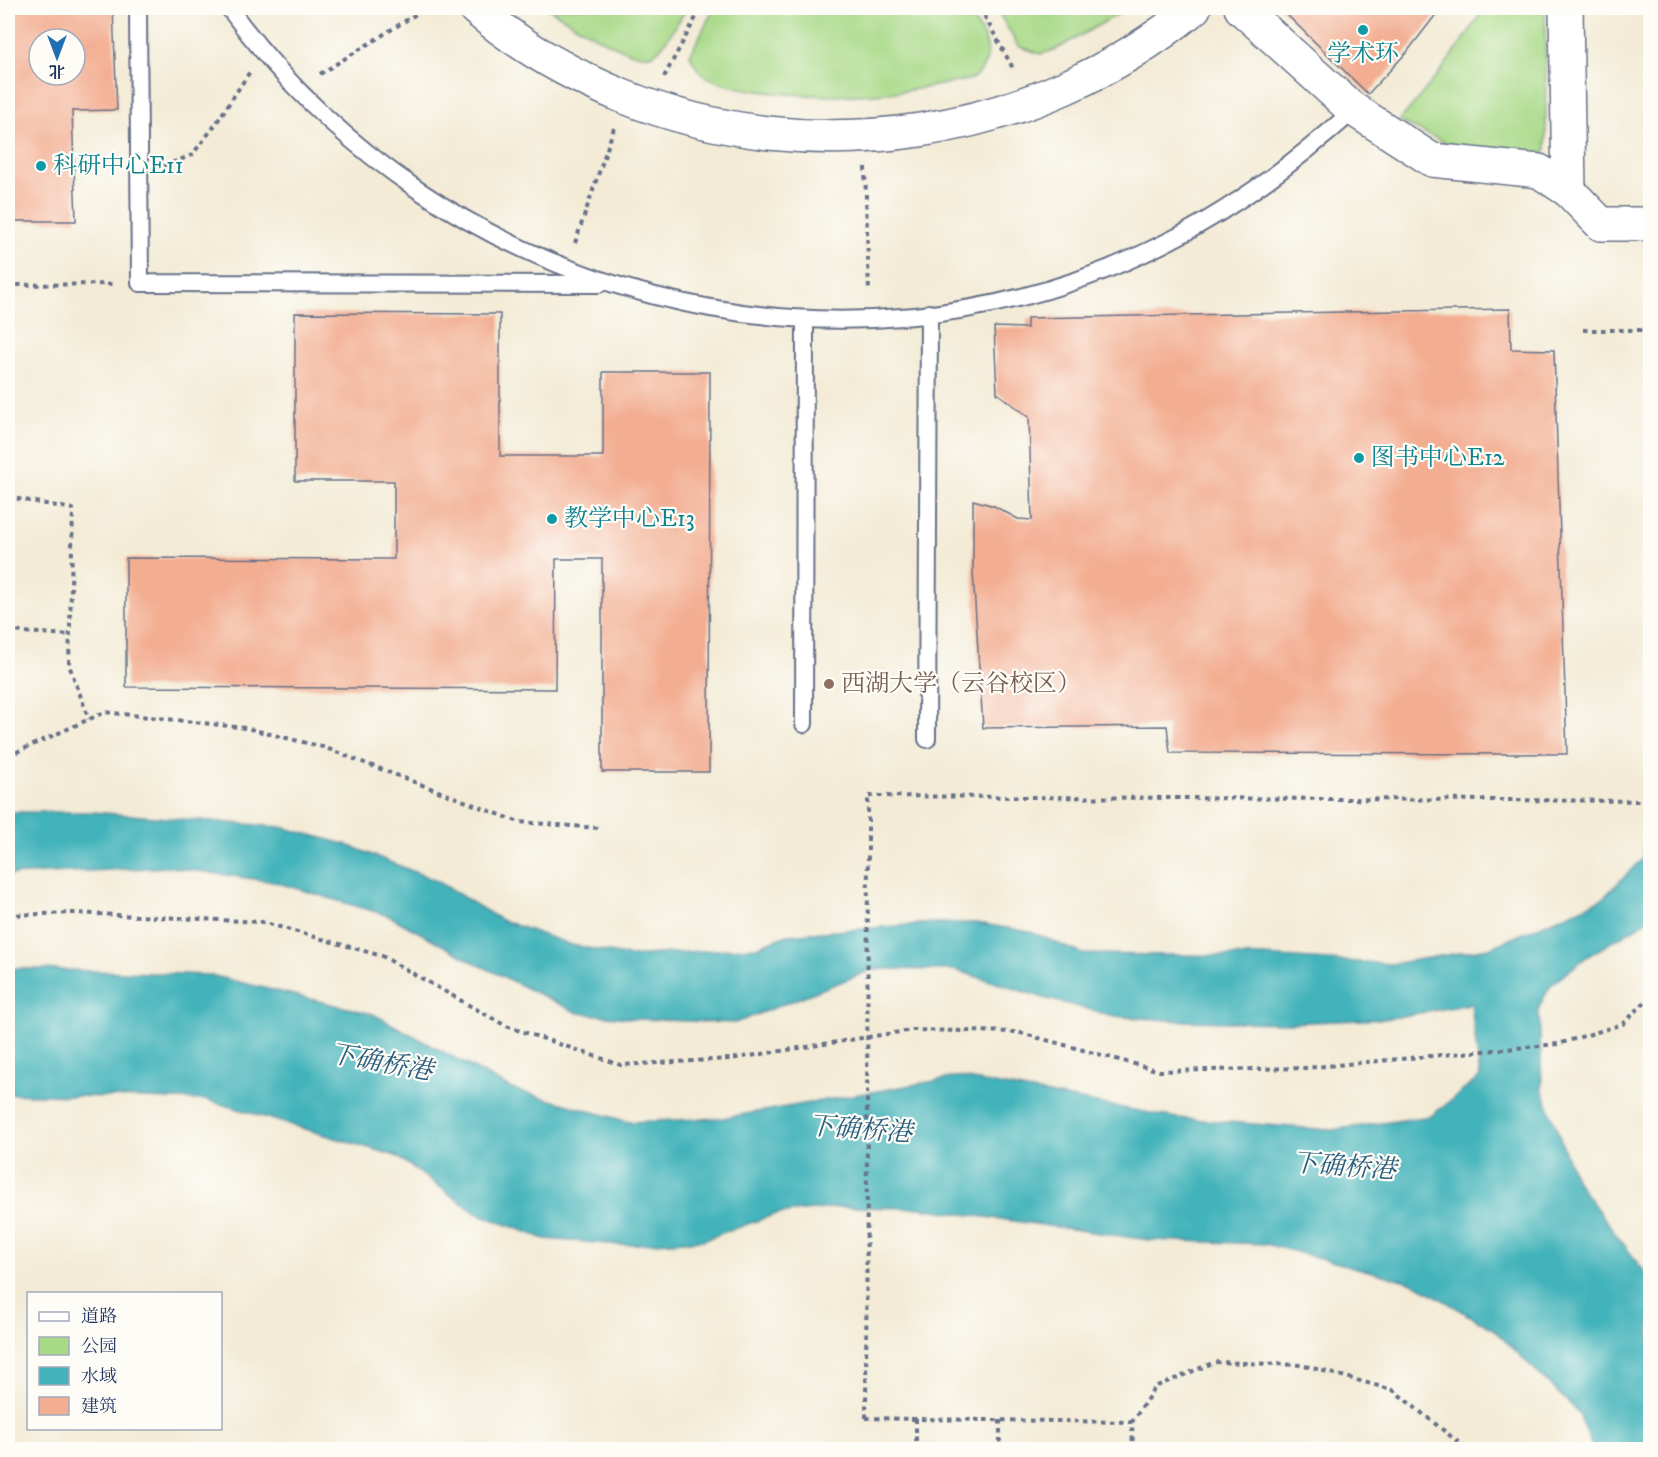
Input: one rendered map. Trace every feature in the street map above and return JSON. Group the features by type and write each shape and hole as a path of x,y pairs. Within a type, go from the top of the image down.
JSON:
{"street":[{"path":"475,8 540,55 595,85 639,102 715,125 779,135 864,137 908,133 971,121 1033,102 1082,81 1129,55 1194,8"},
{"path":"1241,8 1354,110 1432,160 1539,171 1569,191 1601,224 1650,224"},
{"path":"1566,8 1569,191"}],"lane":[{"path":"138,8 140,283 611,285"},
{"path":"229,8 262,51 296,88 355,144 404,182 455,215 500,240 566,269 611,285 693,305 744,314 806,319 869,319 928,313 989,303 1049,288 1107,268 1163,244 1217,215 1269,181 1354,110"},
{"path":"927,739 928,313"},
{"path":"804,724 806,319"}],"path":[{"path":"296,88 426,8"},
{"path":"566,269 639,102 666,69 701,8"},
{"path":"980,8 1033,102"},
{"path":"139,176 192,155 213,128 262,51"},
{"path":"864,137 869,319"},
{"path":"8,285 140,283"},
{"path":"1583,330 1650,330"},
{"path":"8,497 73,509 69,665 89,718"},
{"path":"8,632 70,634"},
{"path":"8,756 105,711 246,728 323,747 519,822 599,828"},
{"path":"1132,1422 866,1418 868,796 1650,801"},
{"path":"8,915 75,913 262,922 382,956 507,1026 621,1065 731,1059 912,1030 1017,1032 1160,1071 1305,1068 1558,1044 1623,1024 1650,997"},
{"path":"1133,1449 1132,1422 1155,1387 1215,1362 1302,1365 1393,1390 1468,1449"},
{"path":"916,1419 916,1449"},
{"path":"1000,1420 1000,1449"}],"green space":[{"path":"547,8 687,8 659,50 645,55 632,53 601,40"},
{"path":"714,8 967,8 983,36 988,53 981,70 972,79 924,88 858,95 784,94 758,91 714,80 699,71 695,65 690,55"},
{"path":"996,8 1129,8 1055,50 1040,54 1018,46"},
{"path":"1484,8 1545,8 1546,150 1541,156 1464,152 1399,121 1455,52"}],"water":[{"name":"下确桥港","path":"1650,784 1650,916 1644,923 1588,956 1551,985 1539,1007 1542,1089 1576,1181 1650,1279 1650,1449 1593,1449 1579,1413 1493,1329 1414,1283 1266,1244 1149,1240 920,1208 840,1207 776,1214 703,1240 621,1245 545,1239 476,1213 396,1156 207,1100 8,1094 8,968 210,975 373,1014 512,1089 629,1122 723,1118 957,1077 1177,1118 1332,1130 1431,1116 1480,1077 1471,1004 1385,1019 1287,1023 1180,1021 1114,1016 1044,998 955,970 874,969 735,1023 637,1019 578,1013 477,964 389,916 275,882 170,867 8,875 8,812 92,812 281,827 345,844 437,881 501,920 572,945 630,956 757,947 787,935 933,923 977,923 1031,932 1083,954 1265,956 1391,964 1489,948 1602,899 1642,859"}],"building":[{"name":"科研中心E11","path":"8,8 113,8 117,110 72,111 76,221 8,221"},
{"name":"学术环","path":"1280,8 1441,8 1407,52 1368,94"},
{"name":"图书中心E12","path":"1510,309 1511,349 1554,350 1567,754 1170,753 1167,726 983,728 973,572 973,500 994,506 1018,519 1032,520 1029,417 997,393 994,327 1027,328 1027,318"},
{"name":"教学中心E13","path":"295,313 500,314 500,456 603,456 603,372 710,372 709,772 602,772 602,559 556,559 555,689 126,687 126,558 394,559 394,481 295,481"}],"place":[{"name":"学术环","path":"1363,30"},
{"name":"科研中心E11","path":"41,166"},
{"name":"图书中心E12","path":"1359,458"},
{"name":"教学中心E13","path":"552,519"},
{"name":"西湖大学（云谷校区）","path":"829,684"}]}
